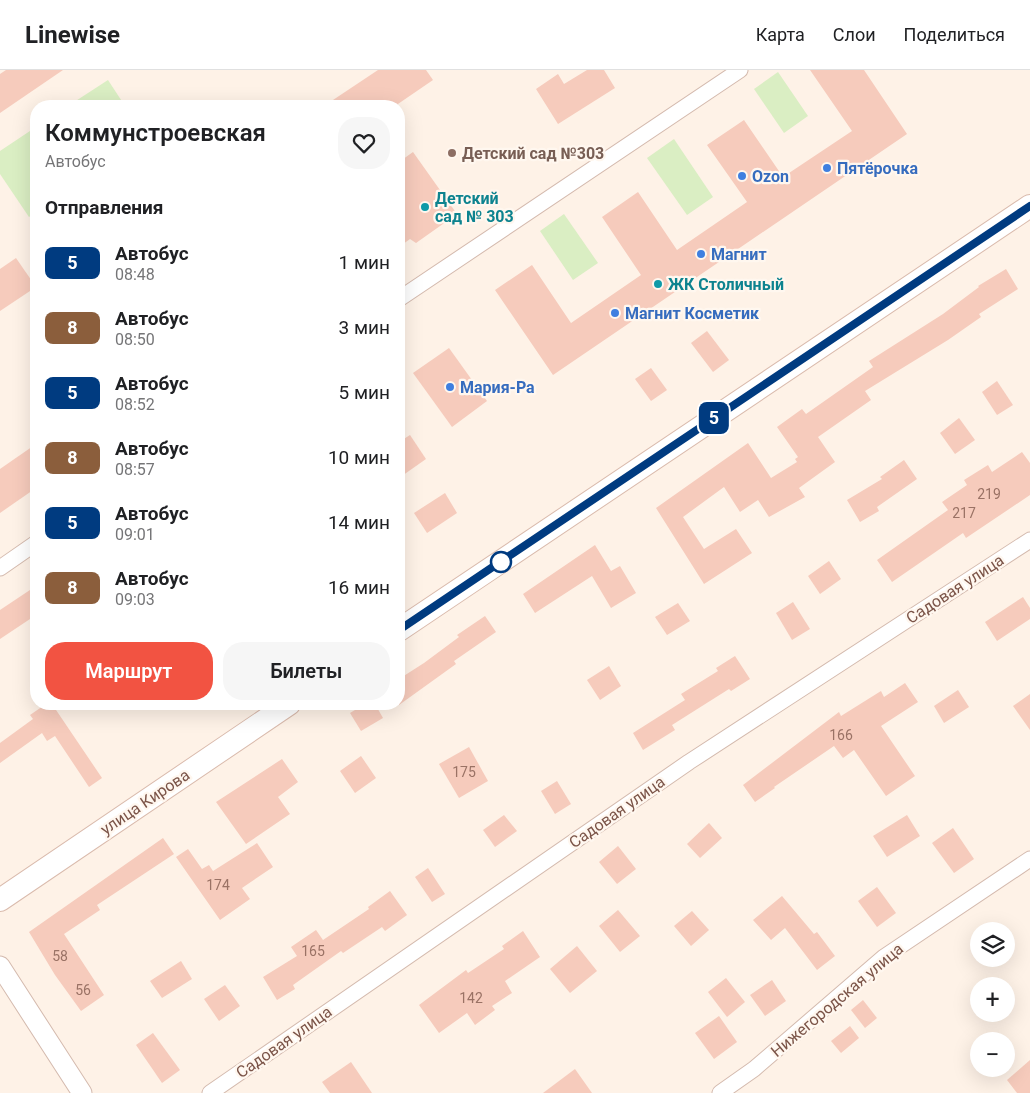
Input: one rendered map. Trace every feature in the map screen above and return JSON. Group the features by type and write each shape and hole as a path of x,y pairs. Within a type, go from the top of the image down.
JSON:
{"main road":[{"path":"405,626 1030,206"},
{"name":"улица Кирова","path":"0,900 281,710"}],"street":[{"path":"405,295 740,70"},
{"name":"Садовая улица","path":"210,1093 689,762 1030,540"},
{"path":"0,568 30,547"},
{"name":"Нижегородская улица","path":"720,1093 754,1069 884,957 1030,859"},
{"path":"0,966 82,1093"}],"green space":[{"path":"778,72 808,116 784,133 754,89"},
{"path":"108,80 121,100 77,100"},
{"path":"30,131 29,217 0,174 0,151"},
{"path":"674,139 713,197 687,215 647,158"},
{"path":"564,214 598,263 573,280 540,231"}],"building":[{"path":"6,70 63,70 0,113 0,74"},
{"path":"378,70 426,70 433,80 404,100 333,100"},
{"path":"587,70 604,70 615,88 558,124 536,89 558,74 564,84"},
{"path":"810,70 864,70 907,134 553,375 495,290 532,265 571,323 641,275 602,217 638,192 677,250 747,202 707,145 744,120 783,177 852,131"},
{"name":"Детский сад № 303","path":"413,152 457,214 416,243 410,239 405,243 405,158"},
{"path":"16,258 30,278 30,291 0,311 0,269"},
{"path":"1006,269 1018,289 979,314 981,317 948,340 865,391 871,400 818,437 835,462 799,488 805,497 769,517 758,500 740,512 724,487 683,517 704,549 736,529 752,553 704,584 656,508 748,443 771,478 797,462 795,459 798,457 777,427 802,409 806,414 873,367 869,361 943,314 978,286"},
{"path":"707,331 729,360 713,372 691,343"},
{"name":"Мария-Ра","path":"449,348 487,401 452,427 413,373"},
{"path":"651,368 667,390 651,401 635,379"},
{"path":"997,381 1013,405 997,415 982,392"},
{"path":"959,418 975,440 955,454 940,433"},
{"path":"410,435 426,459 405,474 405,438"},
{"path":"30,448 30,492 0,513 0,469"},
{"path":"1022,452 1030,463 1030,495 966,538 963,533 892,582 877,560 948,510 942,502 967,485 964,480 988,465 992,472"},
{"path":"904,460 917,479 877,507 879,511 860,522 847,500 882,479 880,477"},
{"path":"445,493 457,513 427,533 414,513"},
{"path":"595,545 611,571 620,566 636,593 611,608 592,576 535,613 523,594"},
{"path":"829,561 841,579 820,594 808,576"},
{"path":"30,590 30,619 0,639 0,610"},
{"path":"1023,597 1030,608 1030,619 997,641 985,622"},
{"path":"793,602 810,629 792,640 776,613"},
{"path":"678,603 690,621 667,635 655,617"},
{"path":"485,616 496,632 454,661 456,664 405,701 405,675 459,637 457,635"},
{"path":"735,656 750,679 731,691 729,689 672,725 675,730 643,750 633,733 685,700 681,694 718,671 716,668"},
{"path":"609,666 621,686 600,700 587,680"},
{"path":"905,683 918,702 881,726 915,776 886,796 854,750 843,758 834,746 755,802 743,785 839,712 841,716 881,691 884,697"},
{"path":"958,690 969,707 944,723 934,706"},
{"path":"1030,694 1030,730 1013,706"},
{"path":"37,710 56,710 102,778 89,787 55,736 47,741 42,733 0,763 0,743 33,719 30,715"},
{"path":"355,710 378,710 383,718 361,731 350,713"},
{"path":"469,747 488,781 459,798 439,764"},
{"path":"361,756 376,778 355,793 340,771"},
{"path":"282,759 298,782 278,797 290,814 246,844 216,802"},
{"path":"557,781 571,804 555,814 541,791"},
{"path":"504,815 517,831 495,847 483,830"},
{"path":"907,815 920,836 887,857 873,836"},
{"path":"709,823 722,838 700,858 687,844"},
{"path":"953,828 974,859 954,873 932,843"},
{"path":"163,838 174,854 97,905 100,910 64,934 104,995 81,1011 55,975 29,932"},
{"path":"257,843 273,867 242,888 250,899 220,920 176,857 188,849 202,869 209,865 213,871"},
{"path":"618,846 636,869 617,884 599,862"},
{"path":"428,868 445,894 432,902 415,877"},
{"path":"877,887 896,913 877,927 858,901"},
{"path":"390,891 407,915 385,931 382,927 343,953 341,951 293,985 295,989 277,1000 263,977 297,956 291,947 316,930 323,940 369,909 368,907"},
{"path":"782,896 814,934 817,932 835,956 817,970 785,928 771,940 753,920"},
{"path":"618,910 640,936 620,952 599,926"},
{"path":"692,911 709,930 691,946 674,926"},
{"path":"523,931 540,957 505,981 512,993 492,1006 495,1010 475,1025 467,1013 439,1033 419,1005 466,970 468,973 504,949 502,946"},
{"path":"577,946 597,971 570,993 550,969"},
{"path":"181,961 192,979 162,998 150,981"},
{"path":"726,978 745,1002 727,1017 708,992"},
{"path":"772,980 786,1001 765,1016 750,995"},
{"path":"225,985 240,1006 219,1021 204,999"},
{"path":"863,1000 877,1018 865,1028 851,1010"},
{"path":"719,1016 737,1042 714,1059 695,1033"},
{"path":"850,1026 859,1038 841,1053 831,1041"},
{"path":"153,1033 180,1070 162,1083 136,1045"},
{"path":"1030,1060 1030,1093 1017,1093 1007,1080 1010,1077 1015,1077 1015,1073"},
{"path":"351,1062 372,1093 330,1093 322,1082"},
{"path":"575,1069 592,1093 543,1093"}],"bus line":[{"name":"5","path":"405,626 1030,206"}],"place":[{"name":"Детский сад №303","path":"452,153"},
{"name":"Пятёрочка","path":"827,168"},
{"name":"Ozon","path":"742,176"},
{"name":"Детский сад № 303","path":"425,207"},
{"name":"Магнит","path":"701,254"},
{"name":"ЖК Столичный","path":"658,284"},
{"name":"Магнит Косметик","path":"615,313"},
{"name":"Мария-Ра","path":"450,387"}]}
